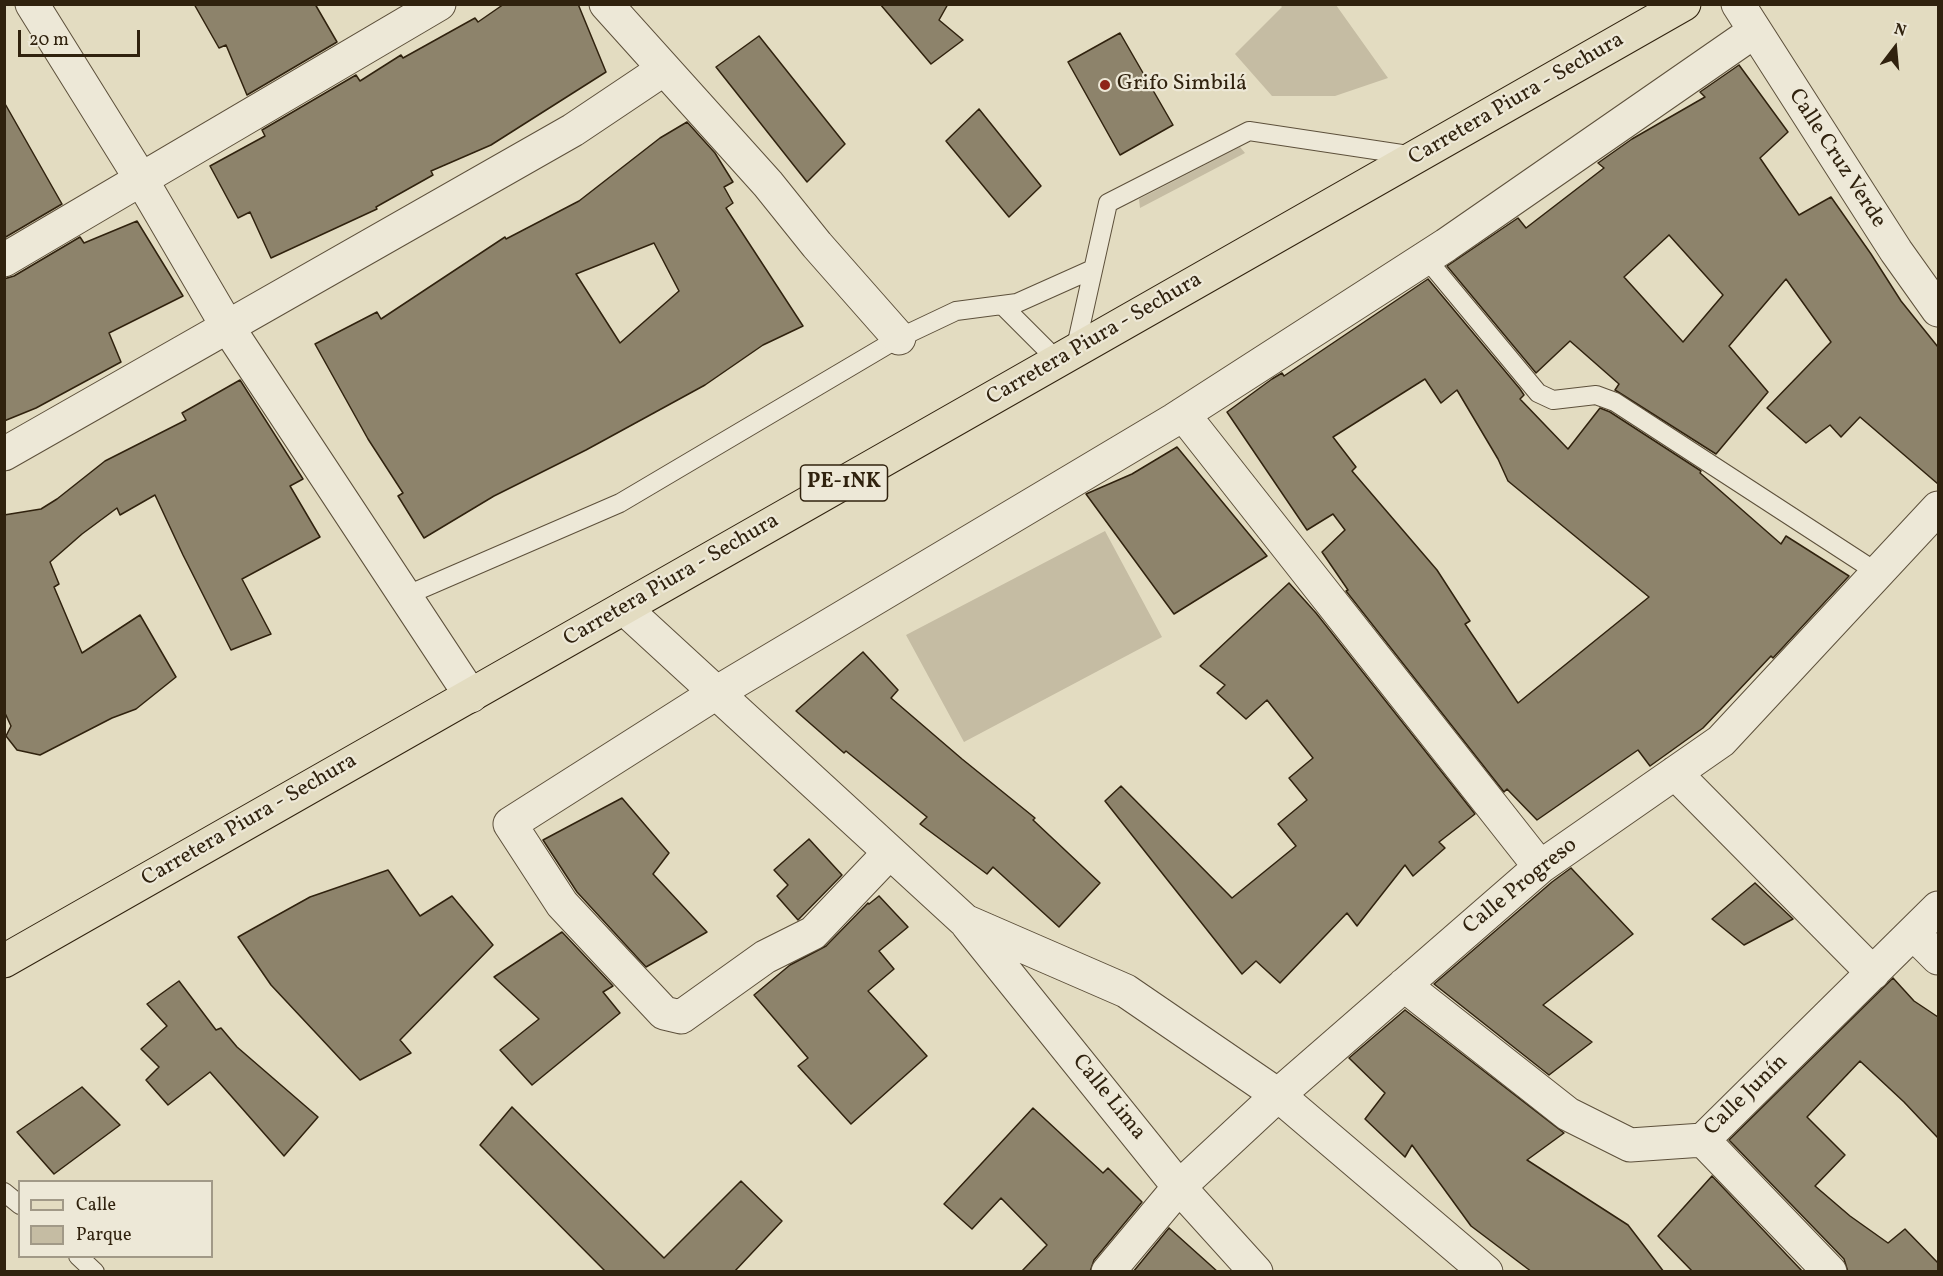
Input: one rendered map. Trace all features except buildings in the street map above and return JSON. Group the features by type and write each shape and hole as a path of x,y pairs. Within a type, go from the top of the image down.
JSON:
{"main road":[{"name":"Carretera Piura - Sechura","path":"4,961 1684,4"}],"street":[{"path":"32,4 141,179 227,326 471,696"},
{"path":"4,260 439,4"},
{"path":"606,4 768,184 817,245 899,338"},
{"path":"890,852 813,933 765,957 681,1017 664,1013 562,904 510,824 716,693 1183,414 1425,258 1747,18"},
{"name":"Calle Cruz Verde","path":"1747,18 1896,251 1938,310"},
{"path":"4,454 573,130 664,69"},
{"path":"1183,414 1540,867"},
{"name":"Calle Progreso","path":"1108,1272 1179,1186 1278,1095 1540,867 1722,741 1938,508"},
{"path":"624,608 965,921 1126,991 1278,1095 1486,1272"},
{"path":"1675,773 1873,973"},
{"name":"Calle Junín","path":"1404,985 1568,1114 1630,1145 1702,1140 1938,908"},
{"name":"Calle Lima","path":"965,921 1179,1186 1256,1272"},
{"path":"1913,933 1938,958"},
{"path":"1702,1140 1830,1272"}],"lane":[{"path":"1002,305 1066,356 1093,269 1108,204 1248,130 1418,156"},
{"path":"1425,258 1538,393 1553,400 1596,395 1615,402 1878,573"},
{"path":"405,596 620,503 899,338 956,311 1017,303 1093,269"},
{"path":"4,1192 18,1203"},
{"path":"79,1258 95,1272"}],"green space":[{"path":"1280,5 1336,5 1388,78 1335,96 1272,96 1235,54 1282,7"},
{"path":"1240,147 1245,153 1140,208 1139,199"},
{"path":"1105,531 1162,637 964,742 906,635"}],"place":[{"name":"Grifo Simbilá","path":"1105,85"}]}
